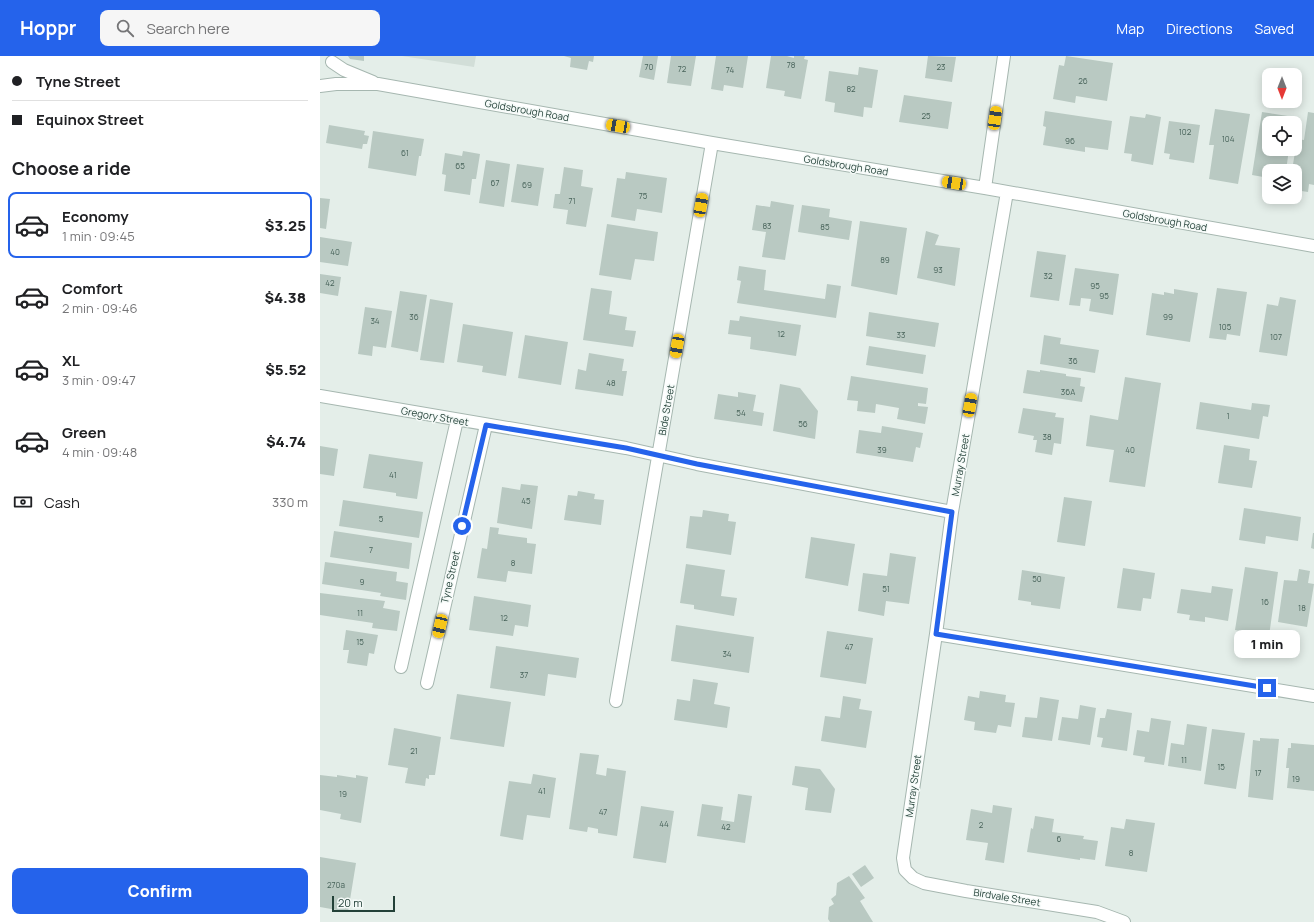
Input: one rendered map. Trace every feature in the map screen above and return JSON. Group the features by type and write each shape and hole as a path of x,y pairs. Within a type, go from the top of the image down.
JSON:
{"street":[{"path":"985,188 1004,56"},
{"path":"320,85 330,75 333,68 331,58"},
{"name":"Goldsbrough Road","path":"331,58 344,70 378,84"},
{"name":"Goldsbrough Road","path":"320,85 378,84 1314,246"},
{"name":"Bide Street","path":"616,701 712,143"},
{"name":"Murray Street","path":"903,858 936,634 952,512 1007,192"},
{"name":"Gregory Street","path":"320,396 626,448 952,512"},
{"path":"401,667 457,420"},
{"name":"Tyne Street","path":"427,683 486,425"},
{"path":"936,634 1314,696"},
{"name":"Birdvale Street","path":"903,858 905,870 914,878 924,883 1097,912 1124,922"}],"shaded area":[{"path":"402,56 476,56 474,67"}],"building":[{"path":"348,56 364,56 364,61 350,59"},
{"path":"564,56 594,56 593,62 589,61 587,70 570,67 571,58"},
{"path":"643,56 658,56 654,80 639,77"},
{"path":"671,56 696,56 691,86 667,83"},
{"path":"716,56 748,56 743,88 724,85 723,91 711,89"},
{"path":"771,56 787,56 794,58 794,56 805,56 804,59 808,60 801,99 784,96 785,91 766,88"},
{"path":"928,56 956,57 952,82 925,78"},
{"path":"1066,56 1113,63 1107,101 1076,96 1075,103 1053,99 1059,65 1064,66"},
{"path":"859,67 878,70 872,108 864,107 863,117 834,112 835,103 825,101 829,71 858,75"},
{"path":"904,95 952,102 948,129 899,122"},
{"path":"1215,109 1250,114 1238,184 1209,179 1214,145 1209,145"},
{"path":"1045,111 1112,121 1108,150 1085,147 1085,152 1043,145 1046,127 1043,126"},
{"path":"1262,112 1288,116 1262,116 1262,156 1288,156 1287,164 1262,164 1262,177 1252,175"},
{"path":"1308,112 1314,113 1314,185 1309,184 1308,192 1302,191 1302,164 1293,164 1294,156 1302,156 1302,140 1304,140"},
{"path":"1146,114 1161,117 1153,165 1131,161 1132,154 1124,153 1130,116 1145,118"},
{"path":"1169,121 1200,125 1194,163 1169,159 1170,154 1164,153"},
{"path":"329,125 365,131 364,135 369,136 367,144 363,144 362,149 326,143"},
{"path":"373,131 424,139 421,156 419,156 416,176 368,168"},
{"path":"463,151 480,154 476,179 472,179 470,195 444,191 446,175 442,174 445,153 462,156"},
{"path":"486,160 510,164 504,207 479,203"},
{"path":"517,164 544,168 538,206 511,202"},
{"path":"564,167 583,170 581,186 593,188 586,227 566,224 568,210 553,208 555,194 560,194"},
{"path":"626,172 667,178 662,213 637,209 635,221 611,217 617,178 625,179"},
{"path":"320,198 330,199 326,229 320,228"},
{"path":"771,201 794,205 785,260 762,257 766,232 752,230 756,205 770,207"},
{"path":"802,205 830,209 829,217 852,221 849,240 798,232"},
{"path":"860,221 907,228 897,295 851,286"},
{"path":"607,224 658,232 654,261 635,259 631,280 599,275"},
{"path":"926,231 939,235 935,245 960,248 955,286 917,278"},
{"path":"320,237 352,242 348,266 320,262"},
{"path":"1037,251 1066,255 1059,301 1030,297"},
{"path":"739,266 766,270 764,290 825,299 827,284 841,286 836,318 737,303 741,281 737,280"},
{"path":"1075,268 1119,274 1113,315 1089,311 1091,299 1081,298 1080,306 1069,305"},
{"path":"320,274 341,277 338,296 320,293"},
{"path":"591,288 612,291 609,314 627,317 625,330 636,331 633,347 583,340"},
{"path":"1217,288 1247,292 1240,336 1227,334 1226,340 1209,338"},
{"path":"1174,289 1198,293 1190,342 1146,335 1152,293 1164,295 1164,292 1174,294"},
{"path":"400,291 427,295 418,352 391,347"},
{"path":"1280,297 1296,300 1287,356 1259,352 1267,304 1278,306"},
{"path":"430,299 453,303 444,363 420,360"},
{"path":"365,307 392,311 386,348 373,346 372,356 358,354"},
{"path":"869,312 939,323 935,347 866,336"},
{"path":"740,316 801,325 796,356 750,349 751,337 728,334 730,320 739,321"},
{"path":"463,324 513,332 506,376 482,372 483,366 457,362"},
{"path":"525,335 568,342 561,385 518,378"},
{"path":"1044,335 1061,338 1060,344 1099,350 1095,373 1040,364"},
{"path":"869,346 926,355 923,374 866,365"},
{"path":"589,353 624,359 622,371 627,371 623,396 575,389 578,369 586,371"},
{"path":"1027,370 1040,372 1040,370 1081,378 1080,386 1085,387 1082,402 1023,393"},
{"path":"851,376 928,388 926,404 918,403 918,406 928,407 925,424 897,419 899,408 876,404 875,413 857,411 858,401 847,400"},
{"path":"1125,377 1161,383 1145,487 1109,482 1114,450 1086,446 1090,415 1118,420"},
{"path":"780,384 800,388 818,411 815,439 773,431"},
{"path":"738,392 756,395 753,411 764,413 762,426 714,419 718,394 738,397"},
{"path":"1200,402 1251,410 1252,403 1270,405 1268,417 1263,416 1259,439 1196,429"},
{"path":"1023,408 1056,413 1055,417 1064,418 1061,444 1054,443 1052,455 1035,452 1037,440 1033,440 1034,436 1018,433"},
{"path":"882,426 923,433 920,448 916,447 913,462 856,453 859,430 881,433"},
{"path":"1224,445 1250,449 1249,460 1257,461 1252,488 1218,483"},
{"path":"320,446 338,449 334,476 320,474"},
{"path":"369,454 423,462 417,499 396,496 396,493 363,488"},
{"path":"521,484 538,486 532,529 497,523 502,487 520,490"},
{"path":"578,491 595,494 594,499 604,500 601,525 564,520 568,495 577,496"},
{"path":"1064,497 1092,501 1085,546 1057,542"},
{"path":"343,500 423,512 419,538 339,526"},
{"path":"1244,508 1301,517 1298,541 1266,536 1265,544 1239,540"},
{"path":"703,510 729,514 728,521 736,522 731,555 686,548 690,516 702,517"},
{"path":"490,527 499,528 498,534 527,538 527,543 536,544 532,574 508,571 506,582 477,578 482,548 487,549"},
{"path":"334,531 412,543 409,569 330,557"},
{"path":"1314,533 1314,549 1311,548"},
{"path":"811,537 855,544 848,586 805,578"},
{"path":"890,553 916,557 909,604 886,601 884,616 858,611 863,573 887,576"},
{"path":"325,562 397,572 396,581 408,583 406,600 380,596 381,593 322,584"},
{"path":"686,564 725,570 721,596 737,598 734,616 694,609 694,605 680,603"},
{"path":"1245,567 1278,572 1269,636 1235,630"},
{"path":"1123,568 1155,573 1151,599 1143,598 1141,611 1117,608"},
{"path":"1299,569 1310,571 1308,583 1314,584 1307,627 1278,622 1284,580 1297,581"},
{"path":"1022,570 1065,577 1060,609 1031,605 1031,602 1018,600"},
{"path":"1212,586 1233,589 1228,621 1205,617 1205,622 1189,620 1190,615 1177,613 1181,589 1211,593"},
{"path":"320,593 385,601 383,608 400,611 397,631 372,628 373,623 320,615"},
{"path":"474,596 531,605 528,627 515,625 513,636 469,630"},
{"path":"676,625 754,637 749,673 671,661"},
{"path":"346,630 378,635 374,654 369,653 367,666 347,663 349,650 343,650"},
{"path":"827,631 873,638 866,684 820,677"},
{"path":"496,646 579,658 576,678 548,674 545,696 490,688"},
{"path":"693,679 718,683 714,704 730,707 727,728 674,720 677,699 690,701"},
{"path":"980,691 1006,695 1005,702 1015,703 1011,727 998,725 996,733 974,730 975,722 964,720 968,696 979,698"},
{"path":"457,694 511,702 504,747 450,739"},
{"path":"843,696 861,699 859,709 872,711 866,748 821,741 825,716 840,718"},
{"path":"1040,697 1059,700 1052,741 1022,737 1025,717 1037,718"},
{"path":"1080,705 1096,708 1090,745 1058,740 1062,717 1078,719"},
{"path":"1107,709 1132,713 1127,751 1101,747 1103,738 1097,737 1100,718 1105,718"},
{"path":"1151,718 1171,721 1164,765 1144,762 1145,757 1133,755 1137,730 1149,732"},
{"path":"1187,724 1207,727 1201,771 1168,766 1171,743 1184,745"},
{"path":"394,728 441,737 435,775 429,775 429,779 426,778 425,786 405,783 408,768 388,765"},
{"path":"1212,729 1245,733 1236,789 1204,784"},
{"path":"1260,738 1279,739 1273,800 1248,797 1253,740 1260,741"},
{"path":"1291,743 1314,745 1314,791 1287,788 1289,768 1286,768 1288,748 1291,748"},
{"path":"580,753 599,755 596,774 606,776 607,768 626,771 617,836 598,833 598,829 588,827 587,832 569,829"},
{"path":"795,766 820,769 835,789 831,813 805,810 808,788 792,785"},
{"path":"533,774 556,778 550,818 527,815 523,840 500,836 509,781 531,784"},
{"path":"320,775 337,777 337,775 356,778 356,775 368,777 361,823 340,819 341,814 320,810"},
{"path":"738,794 752,796 745,843 697,836 702,804 723,807 721,820 734,822"},
{"path":"993,805 1012,808 1004,863 985,860 988,843 966,840 971,809 992,813"},
{"path":"641,806 674,811 666,863 633,858"},
{"path":"1035,816 1054,819 1052,832 1084,836 1083,839 1098,841 1095,860 1080,858 1080,860 1027,852 1031,828 1033,829"},
{"path":"1126,819 1155,823 1147,872 1105,866 1111,827 1124,829"},
{"path":"320,857 356,863 348,912 320,907"},
{"path":"865,865 874,878 861,887 852,874"},
{"path":"849,876 865,898 860,901 873,922 830,922 828,919 829,907 834,904 831,899 836,895 837,883"}],"route":[{"path":"462,526 486,425 626,448 697,464 952,512 936,634 1267,688"}]}
